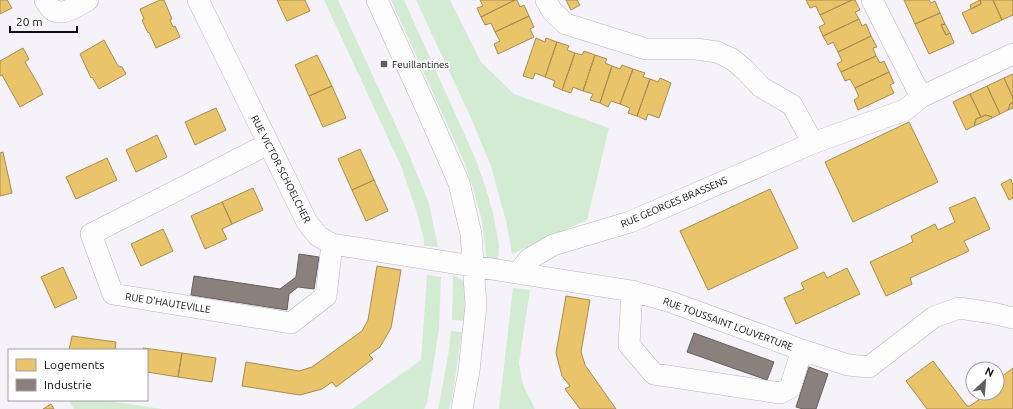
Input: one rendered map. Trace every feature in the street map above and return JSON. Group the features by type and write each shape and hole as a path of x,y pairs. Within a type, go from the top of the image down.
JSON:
{"street":[{"path":"44,0 48,6 56,12 67,12 88,0"},
{"name":"RUE VICTOR SCHOELCHER","path":"198,0 307,222 318,236 332,244 473,266"},
{"path":"377,0 459,184 471,234 476,305 469,371 462,409"},
{"path":"546,0 552,11 566,24 646,49 696,49 717,52 732,59 761,87 792,105 813,143"},
{"path":"872,0 921,97"},
{"name":"RUE GEORGES BRASSENS","path":"518,273 529,259 553,245 630,222 813,143 906,110 921,97 1013,54"},
{"name":"RUE D'HAUTEVILLE","path":"268,144 91,234 113,294 291,323 326,296 332,244"},
{"name":"RUE TOUSSAINT LOUVERTURE","path":"473,266 632,292 671,302 802,350 848,365 869,367 934,316 959,308 1013,318"},
{"name":"RUE TOUSSAINT LOUVERTURE","path":"632,292 629,345 654,374 780,393 790,388 802,350"}],"green space":[{"path":"324,0 338,0 408,152 429,203 438,247 424,246 424,240 417,213 401,166"},
{"path":"391,0 404,0 476,160 493,213 499,245 498,263 489,260 486,256 482,221 465,164"},
{"path":"416,0 450,0 481,62 514,94 609,128 587,220 512,254 507,225 491,166 471,118"},
{"path":"427,275 441,277 439,329 427,403 424,409 352,409 421,360"},
{"path":"453,275 464,281 464,321 452,320"},
{"path":"513,288 530,290 519,363 523,385 535,409 499,409"},
{"path":"451,331 462,332 452,399 449,409 438,409 449,350"},
{"path":"69,401 109,401 162,409 74,409"}],"building: Logements":[{"path":"0,0 7,0 12,8 0,14"},
{"path":"160,0 164,0 172,19 170,20 173,27 175,26 180,37 156,48 142,20 144,19 140,9"},
{"path":"277,0 305,0 310,11 287,21"},
{"path":"480,0 515,0 481,17 477,8 483,6"},
{"path":"517,0 520,7 524,5 529,16 495,32 491,23 485,25 481,17"},
{"path":"566,0 577,0 580,5 571,10"},
{"path":"806,0 852,0 820,15 816,6 810,8"},
{"path":"855,0 860,10 855,12 859,19 823,36 819,27 825,24 820,15"},
{"path":"904,0 929,0 931,3 935,1 940,13 915,24"},
{"path":"980,0 981,4 971,9 970,5"},
{"path":"980,0 993,0 1002,20 972,34 962,13 981,4"},
{"path":"993,0 1013,0 1013,15 1002,20"},
{"path":"940,13 945,24 941,25 946,35 950,33 954,43 929,54 915,24"},
{"path":"529,16 534,27 530,29 534,37 498,54 494,44 500,41 495,32"},
{"path":"859,19 862,26 866,24 871,36 838,52 833,42 828,45 823,36"},
{"path":"945,24 950,33 946,35 941,25"},
{"path":"871,36 877,47 873,48 876,56 841,72 837,64 842,61 838,52"},
{"path":"536,38 545,42 546,38 557,42 545,77 535,73 533,79 523,76"},
{"path":"104,40 118,66 122,67 126,74 99,89 92,77 91,78 80,54"},
{"path":"557,42 569,46 567,50 575,53 562,90 553,86 555,81 545,77"},
{"path":"23,48 29,59 25,62 43,94 20,107 2,75 0,76 0,61"},
{"path":"584,51 595,55 583,91 573,87 571,93 562,90 575,53 582,55"},
{"path":"317,55 332,86 309,96 295,65"},
{"path":"595,55 607,59 605,63 612,66 600,103 590,100 593,94 583,91"},
{"path":"876,56 880,63 884,61 889,72 855,88 850,79 845,81 841,72"},
{"path":"622,65 633,69 620,104 611,101 608,107 600,103 612,66 620,69"},
{"path":"633,69 645,73 643,77 650,79 637,116 628,113 630,108 620,104"},
{"path":"889,72 894,83 890,85 894,93 858,110 854,100 859,97 855,88"},
{"path":"1013,74 1013,98 1004,78"},
{"path":"660,78 671,83 659,118 648,114 646,120 637,116 650,79 658,82"},
{"path":"1004,78 1013,98 1013,102 1010,104 1008,110 1000,114 987,86"},
{"path":"332,86 346,118 323,127 309,96"},
{"path":"987,86 1000,114 992,118 986,115 981,117 970,94"},
{"path":"970,94 981,117 976,119 974,126 966,130 953,102"},
{"path":"1013,102 1013,108 1008,110 1010,104"},
{"path":"216,108 226,130 195,145 185,122"},
{"path":"986,115 992,118 974,126 976,119"},
{"path":"909,122 938,182 853,222 825,162"},
{"path":"157,135 167,157 136,172 126,150"},
{"path":"360,149 374,180 352,190 338,159"},
{"path":"3,152 12,193 0,196 0,153"},
{"path":"107,158 117,180 76,199 66,177"},
{"path":"1011,179 1013,185 1013,198 1009,200 1001,184"},
{"path":"374,180 388,211 366,221 352,190"},
{"path":"253,188 263,210 232,224 222,202"},
{"path":"770,189 798,248 708,290 680,231"},
{"path":"975,197 990,229 964,241 969,251 910,278 912,284 886,296 870,262 913,242 911,236 935,224 938,230 955,222 949,208"},
{"path":"222,202 232,224 222,229 227,239 205,249 191,216"},
{"path":"163,229 173,251 141,266 131,244"},
{"path":"377,266 401,270 391,328 380,347 369,355 373,359 336,387 332,382 322,389 300,395 242,386 246,362 299,371 312,367 362,331 368,320"},
{"path":"63,267 77,298 55,308 41,277"},
{"path":"847,268 860,294 796,324 784,298 804,289 801,283 813,277 824,272 827,278"},
{"path":"566,296 590,300 581,352 585,365 616,409 580,409 565,389 570,386 562,376 556,353"},
{"path":"72,336 116,342 115,349 69,349"},
{"path":"143,348 182,353 178,377 148,372 148,349"},
{"path":"182,353 216,358 212,382 178,377"},
{"path":"933,361 967,406 970,406 977,401 1005,401 1005,374 1013,368 1013,409 927,409 906,381"},
{"path":"51,404 54,409 43,409"}],"building: Industrie":[{"path":"299,254 319,257 314,289 298,287 289,294 287,310 191,295 194,276 280,289 296,277"},
{"path":"694,333 774,362 767,380 687,352"},
{"path":"809,367 828,374 816,409 803,409 796,407"}],"place":[{"name":"Feuillantines","path":"384,64"}]}
